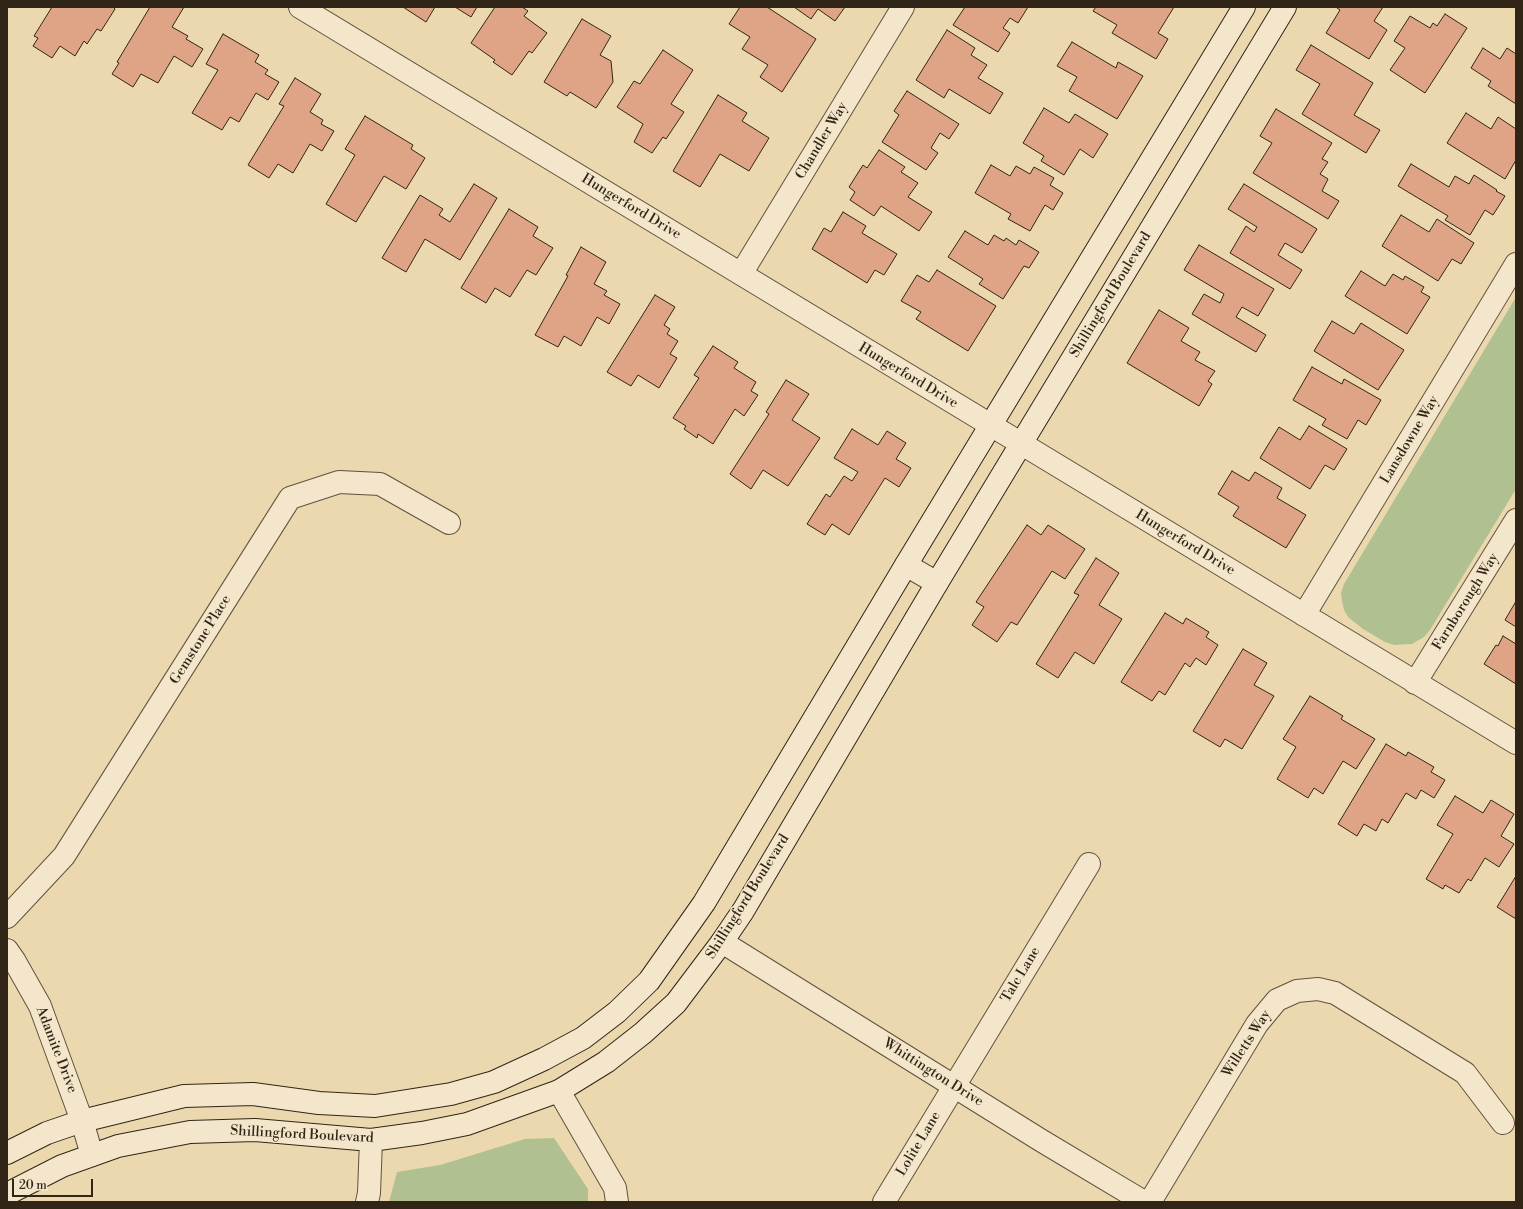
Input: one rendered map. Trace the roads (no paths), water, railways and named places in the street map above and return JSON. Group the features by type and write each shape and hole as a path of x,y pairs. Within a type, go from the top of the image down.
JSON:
{"street":[{"name":"Hungerford Drive","path":"300,7 1516,744"},
{"name":"Chandler Way","path":"742,274 903,7"},
{"path":"7,1153 47,1133 82,1121 184,1096 253,1094 319,1102 374,1106 451,1094 494,1082 583,1038 617,1012 649,982 704,903 906,565 1244,7"},
{"name":"Shillingford Boulevard","path":"7,1194 62,1166 118,1146 190,1132 255,1130 371,1140 422,1133 467,1124 559,1091 606,1062 642,1034 676,1003 722,942 743,911 937,583 1286,7"},
{"name":"Lansdowne Way","path":"1304,616 1516,264"},
{"name":"Gemstone Place","path":"7,918 64,856 290,498 339,482 380,484 449,523"},
{"name":"Farnborough Way","path":"1415,683 1516,520"},
{"path":"906,565 937,583"},
{"name":"Talc Lane","path":"954,1086 1089,864"},
{"name":"Whittington Drive","path":"722,942 1042,1142 1144,1202"},
{"name":"Adamite Drive","path":"7,950 40,1006 82,1121 92,1155"},
{"name":"Willetts Way","path":"1150,1202 1257,1024 1277,1000 1297,991 1318,989 1335,993 1465,1073 1503,1123"},
{"name":"Lolite Lane","path":"884,1202 954,1086"},
{"path":"559,1091 615,1188 617,1202"},
{"path":"367,1202 369,1193 371,1140"}]}
